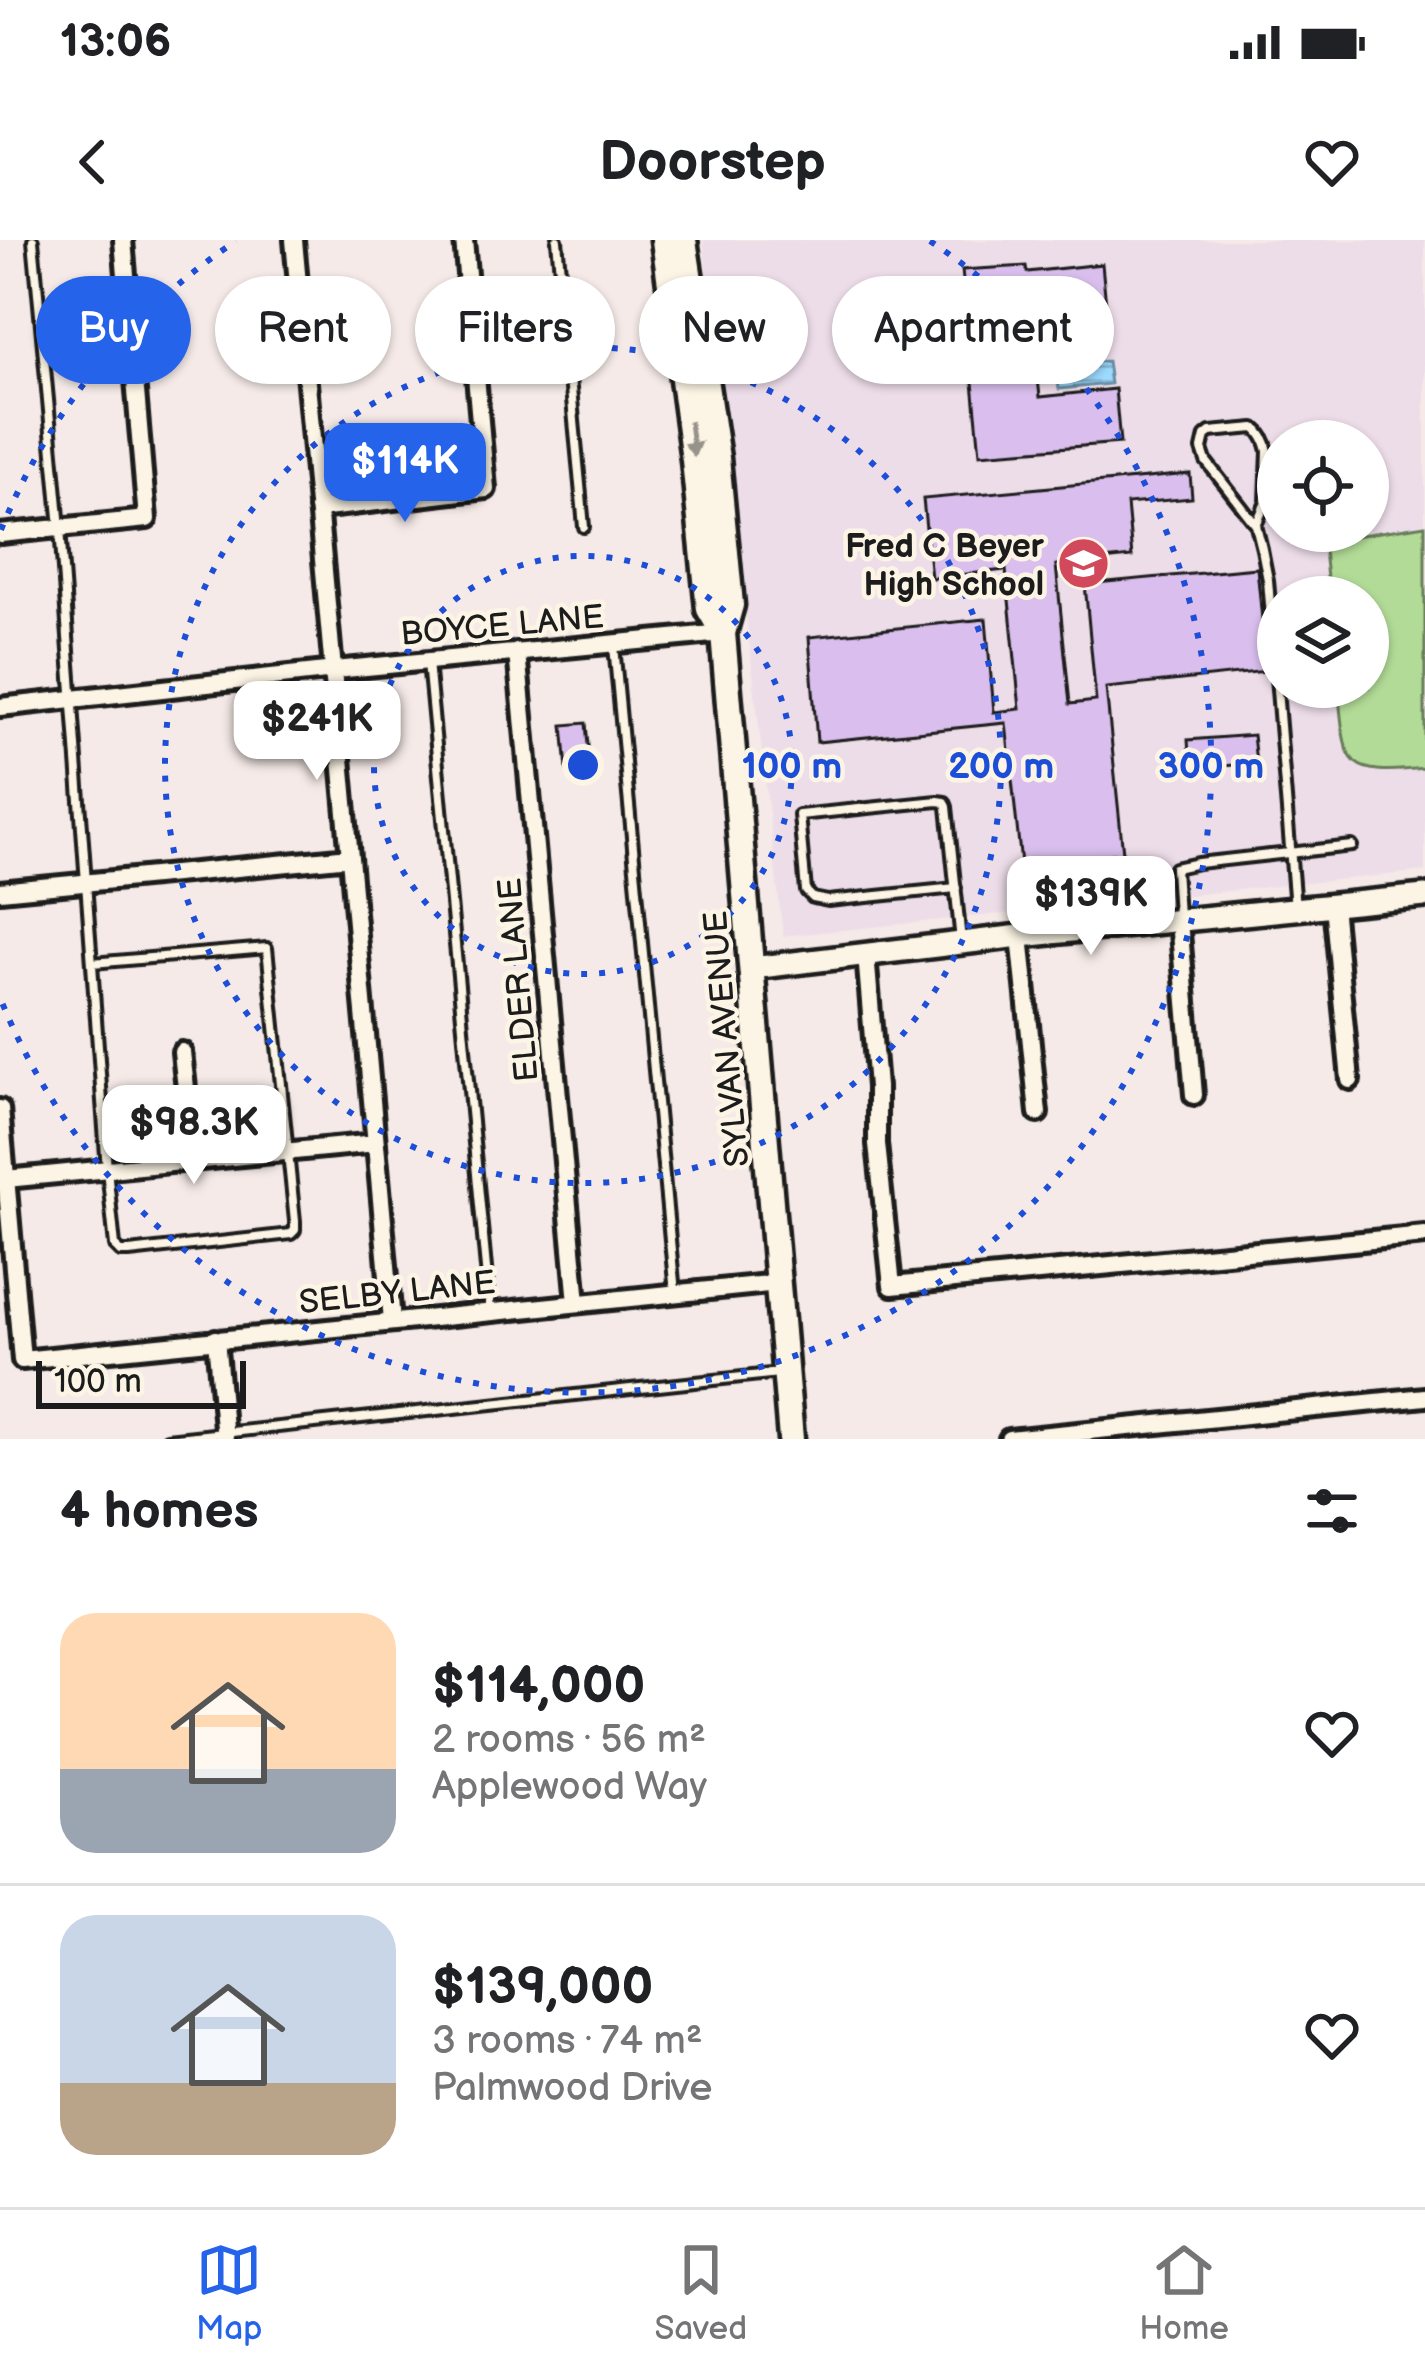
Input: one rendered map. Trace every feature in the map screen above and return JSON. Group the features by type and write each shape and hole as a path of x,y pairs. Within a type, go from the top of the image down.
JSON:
{"main road":[{"name":"SYLVAN AVENUE","path":"664,240 710,609 723,633"},
{"name":"SYLVAN AVENUE","path":"684,240 717,458 731,604 723,633 791,1439"}],"street":[{"path":"0,534 147,519 123,240"},
{"path":"294,240 392,1321"},
{"path":"318,508 486,489 464,240"},
{"name":"BOYCE LANE","path":"0,707 723,633"},
{"name":"ELDER LANE","path":"517,652 577,1303"},
{"path":"0,891 350,857"},
{"path":"752,968 1425,896"},
{"path":"1333,905 1350,1080"},
{"path":"1179,921 1194,1095"},
{"path":"1020,936 1038,1113"},
{"path":"866,954 877,1144 892,1286 1425,1235"},
{"path":"182,1052 194,1161"},
{"path":"0,1109 6,1179 376,1143"},
{"name":"SELBY LANE","path":"6,1179 22,1360 778,1283"},
{"path":"216,1339 225,1436"},
{"path":"1009,1439 1425,1397"}],"lane":[{"path":"33,240 60,528 107,1169 116,1246 129,1252 291,1234 295,1221 267,948 92,963"},
{"path":"557,240 584,526"},
{"path":"1256,525 1266,502 1266,443 1255,428 1210,432 1204,436 1202,449 1206,461 1256,525 1268,580 1295,909"},
{"path":"614,645 674,1293"},
{"path":"428,661 490,1311"},
{"path":"956,888 828,901 813,898 806,892 799,815 945,802 956,888 961,943"},
{"path":"1179,921 1175,868 1352,846"},
{"path":"167,1439 787,1372"}],"shaded area":[{"name":"Fred C Beyer High School","path":"703,240 1425,240 1425,871 783,936 720,384 808,384 808,276 707,276"}],"green space":[{"path":"1425,525 1425,768 1363,767 1353,760 1343,733 1340,708 1389,708 1389,576 1327,576 1324,552 1389,552 1389,531"}],"water":[{"path":"1058,384 1110,384 1059,389"}],"building":[{"path":"1102,264 1103,276 963,276 962,270 1026,266 1027,272"},
{"path":"973,384 1039,384 1040,397 1115,389 1120,443 980,454"},
{"path":"1190,474 1192,498 1127,504 1132,557 1056,565 1070,704 1096,701 1085,584 1257,568 1257,672 1106,688 1123,853 1021,864 1006,723 817,742 809,637 986,619 994,712 1020,709 1006,570 931,578 923,499"},
{"path":"586,723 590,768 567,770 563,725"},
{"path":"1253,735 1256,763 1190,769 1188,740"}],"place":[{"name":"Fred C Beyer High School","path":"1083,564"}]}
